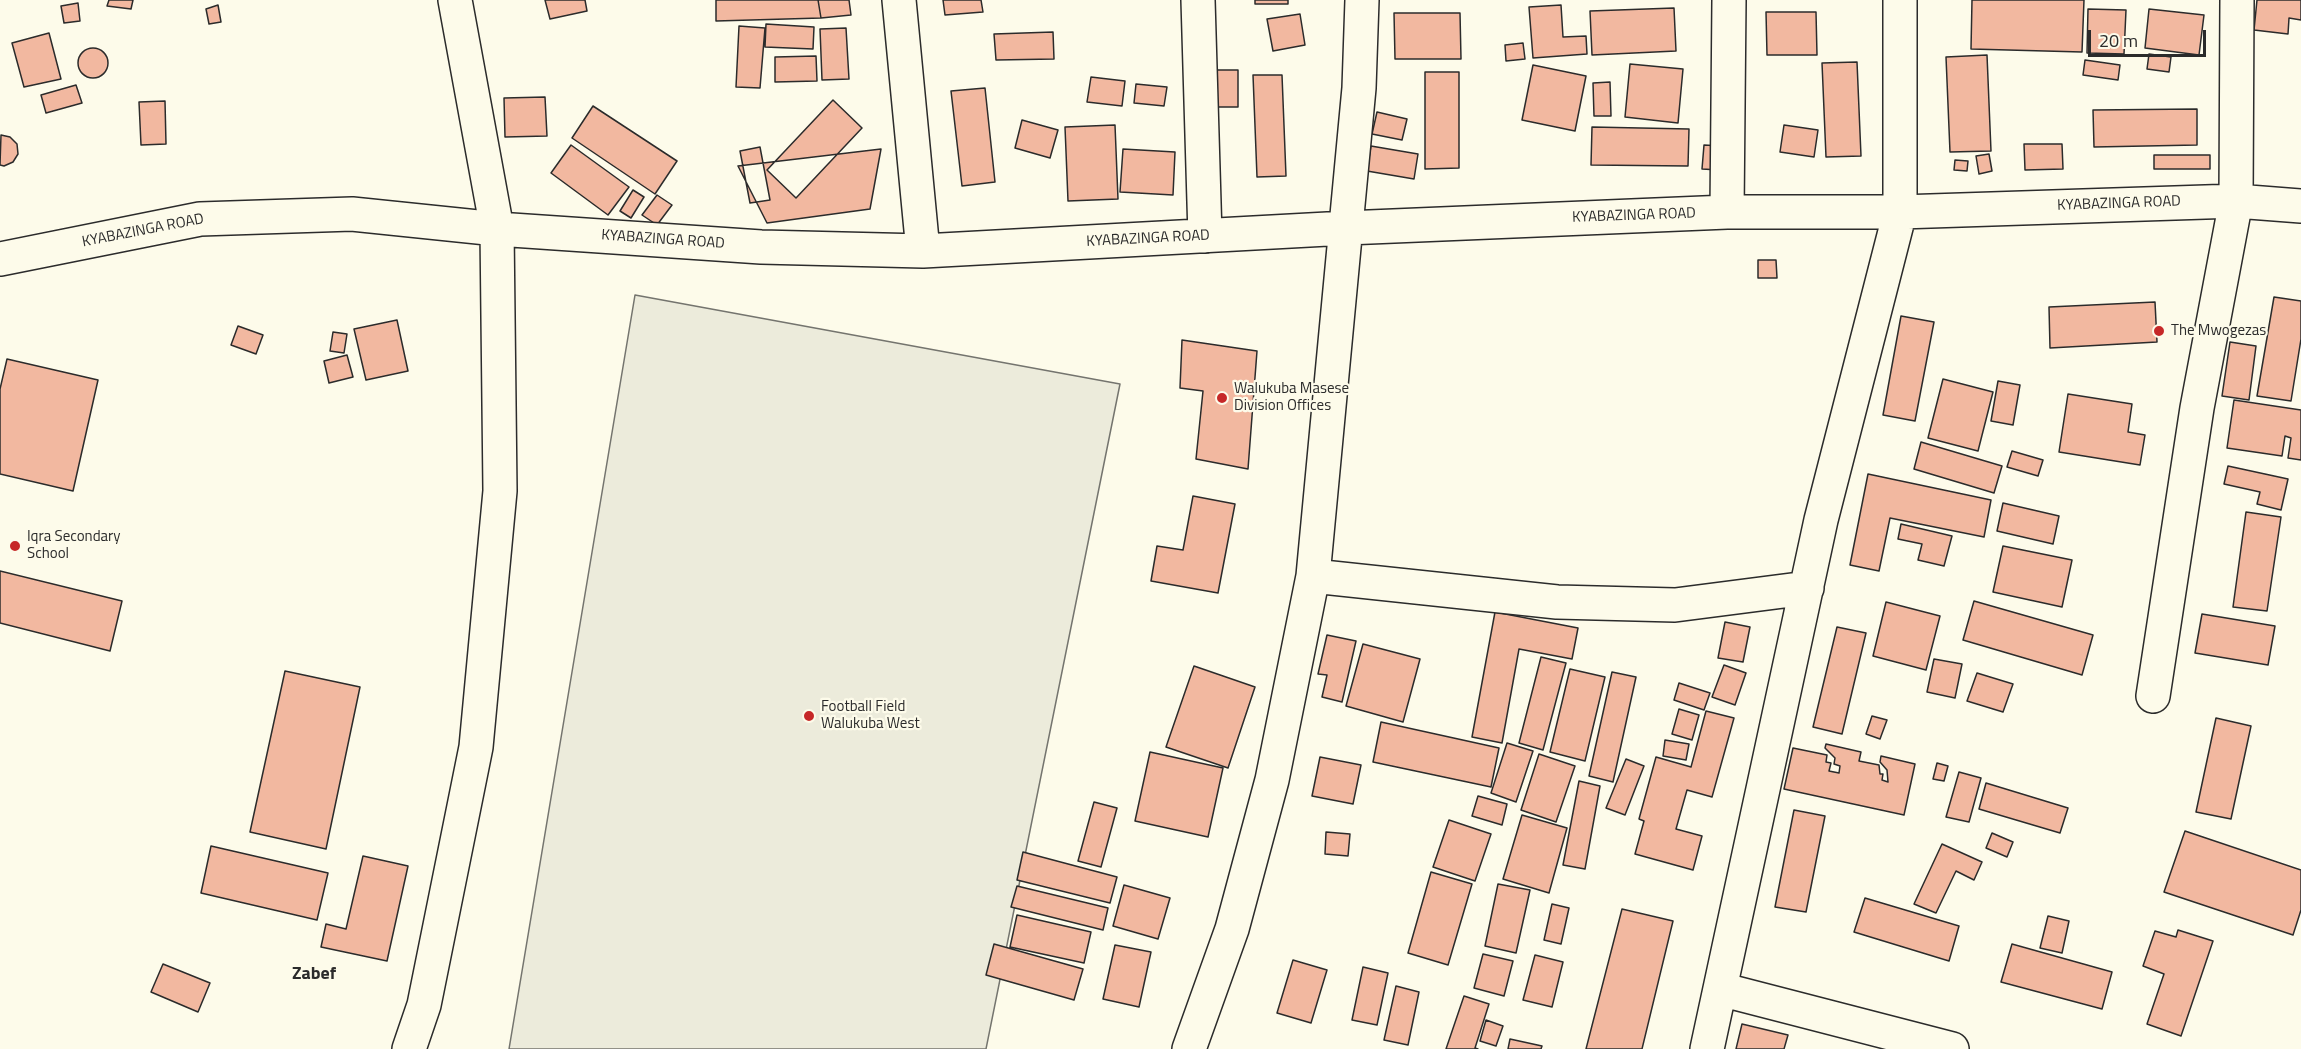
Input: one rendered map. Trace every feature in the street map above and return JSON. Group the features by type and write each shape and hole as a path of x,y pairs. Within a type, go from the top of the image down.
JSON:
{"street":[{"path":"409,1049 424,1005 476,747 500,491 497,229 455,0"},
{"path":"898,0 923,251"},
{"path":"1198,0 1204,236"},
{"path":"1190,1049 1232,929 1272,780 1313,576 1359,88 1362,0"},
{"path":"1727,212 1729,0"},
{"path":"1707,1049 1821,520 1900,212 1900,0"},
{"path":"2153,696 2197,408 2236,201 2236,0"},
{"name":"KYABAZINGA ROAD","path":"0,259 200,219 352,214 497,229 761,247 923,251 1346,228 1727,212 1900,212 2236,201 2301,206"},
{"path":"1313,576 1557,603 1675,605 1807,588"},
{"path":"1720,989 1952,1049"}],"shaded area":[{"name":"Football Field Walukuba West","path":"635,295 1120,384 986,1049 509,1049"}],"building":[{"path":"109,0 133,0 131,9 107,6"},
{"path":"545,0 585,0 587,11 550,19"},
{"path":"716,0 818,0 821,18 716,21"},
{"path":"818,0 849,0 851,15 821,18"},
{"path":"943,0 981,0 983,12 945,15"},
{"path":"1255,0 1288,0 1288,4 1255,4"},
{"path":"1972,0 2084,0 2082,52 1971,49"},
{"path":"2257,0 2301,0 2301,20 2289,18 2288,34 2254,30"},
{"path":"78,3 80,21 64,23 61,6"},
{"path":"218,5 221,22 209,24 206,9"},
{"path":"1561,5 1563,37 1586,36 1587,54 1533,58 1529,7"},
{"path":"1674,8 1676,51 1592,55 1590,11"},
{"path":"2088,9 2126,10 2124,54 2087,53"},
{"path":"2149,9 2204,15 2199,55 2145,48"},
{"path":"1766,12 1816,12 1817,55 1767,55"},
{"path":"1394,13 1460,13 1461,59 1395,59"},
{"path":"1300,14 1305,45 1273,51 1267,19"},
{"path":"766,24 814,27 813,49 765,47"},
{"path":"739,26 765,28 760,88 736,87"},
{"path":"846,28 849,79 822,80 820,29"},
{"path":"1053,32 1054,59 996,60 994,34"},
{"path":"49,33 61,79 24,87 12,43"},
{"path":"1523,43 1525,59 1506,61 1505,45"},
{"path":"93,48 104,52 108,63 104,74 93,78 82,74 78,63 82,52"},
{"path":"2149,54 2171,57 2169,72 2147,69"},
{"path":"1987,55 1991,151 1950,152 1946,57"},
{"path":"816,56 817,81 775,82 775,57"},
{"path":"2085,60 2120,65 2118,80 2083,75"},
{"path":"1857,62 1861,156 1826,157 1822,63"},
{"path":"1630,64 1683,69 1678,123 1625,117"},
{"path":"1533,65 1586,76 1575,131 1522,120"},
{"path":"1213,70 1238,70 1238,107 1215,107"},
{"path":"1425,72 1459,72 1459,168 1425,169"},
{"path":"1253,75 1282,75 1286,176 1257,177"},
{"path":"1091,77 1125,81 1122,106 1087,102"},
{"path":"1610,82 1611,116 1594,116 1593,83"},
{"path":"1136,84 1167,87 1164,106 1134,103"},
{"path":"76,85 82,103 46,113 41,95"},
{"path":"985,88 995,182 962,186 951,91"},
{"path":"545,97 547,136 505,137 504,98"},
{"path":"833,100 862,128 796,198 767,170"},
{"path":"165,101 166,144 141,145 139,102"},
{"path":"593,106 677,161 655,194 572,138"},
{"path":"2197,109 2197,145 2094,147 2093,110"},
{"path":"1377,112 1407,119 1402,140 1372,134"},
{"path":"1022,120 1058,130 1050,158 1015,148"},
{"path":"1115,125 1118,199 1068,201 1065,127"},
{"path":"1784,125 1818,130 1814,157 1780,152"},
{"path":"1592,127 1689,129 1688,166 1591,165"},
{"path":"1,135 10,137 17,144 18,154 13,162 4,166 0,165"},
{"path":"2024,144 2062,144 2063,169 2025,170"},
{"path":"571,145 629,187 608,215 551,173"},
{"path":"1704,145 1721,146 1719,170 1702,169"},
{"path":"1371,146 1418,154 1414,179 1367,171"},
{"path":"760,147 770,200 750,203 740,151"},
{"path":"881,149 870,209 767,223 738,166"},
{"path":"1123,149 1175,152 1173,195 1120,192"},
{"path":"1989,154 1992,171 1979,174 1976,156"},
{"path":"2154,155 2210,155 2210,169 2154,169"},
{"path":"1955,160 1968,161 1967,171 1954,170"},
{"path":"633,190 644,197 631,218 620,211"},
{"path":"657,195 672,205 657,225 642,215"},
{"path":"1758,260 1776,260 1777,278 1758,278"},
{"path":"2274,297 2301,301 2301,339 2291,401 2257,396"},
{"path":"2155,302 2157,342 2050,348 2049,307"},
{"path":"1901,316 1934,322 1915,421 1883,415"},
{"path":"397,320 408,371 366,380 354,329"},
{"path":"238,326 263,335 256,354 231,345"},
{"path":"333,332 347,334 344,353 330,351"},
{"path":"1182,340 1257,351 1248,469 1196,459 1203,391 1180,388"},
{"path":"2230,342 2256,346 2249,400 2222,396"},
{"path":"347,355 353,377 329,383 324,361"},
{"path":"7,359 98,380 73,491 0,474 0,389"},
{"path":"1943,379 1993,392 1978,451 1928,438"},
{"path":"1998,381 2020,385 2013,425 1991,421"},
{"path":"2068,394 2132,404 2128,432 2145,435 2140,465 2059,452"},
{"path":"2234,400 2301,410 2301,460 2288,458 2291,438 2285,436 2282,456 2227,448"},
{"path":"1921,442 2002,466 1994,493 1914,469"},
{"path":"2012,451 2043,460 2038,476 2007,467"},
{"path":"2228,466 2288,479 2281,510 2257,504 2260,492 2224,484"},
{"path":"1868,474 1991,500 1984,537 1890,518 1879,571 1850,565"},
{"path":"1193,496 1235,504 1218,593 1151,581 1157,546 1183,550"},
{"path":"2003,503 2059,516 2053,544 1997,531"},
{"path":"2246,512 2281,517 2267,611 2233,607"},
{"path":"1901,524 1952,536 1944,566 1918,560 1922,544 1898,539"},
{"path":"2003,546 2072,560 2062,607 1993,592"},
{"path":"0,571 122,601 110,651 0,623"},
{"path":"1974,601 2093,635 2082,675 1963,640"},
{"path":"1886,602 1940,616 1926,670 1873,656"},
{"path":"1495,612 1578,628 1572,659 1519,649 1502,743 1472,737"},
{"path":"2202,614 2275,626 2268,665 2195,653"},
{"path":"1725,622 1750,627 1743,662 1718,658"},
{"path":"1837,627 1866,633 1842,734 1813,727"},
{"path":"1327,635 1356,641 1342,702 1322,697 1327,675 1318,674"},
{"path":"1363,644 1420,659 1403,722 1346,706"},
{"path":"1541,657 1566,663 1543,750 1519,743"},
{"path":"1934,659 1962,664 1955,698 1927,692"},
{"path":"1724,665 1746,673 1735,705 1712,697"},
{"path":"1194,666 1255,687 1228,768 1166,747"},
{"path":"1570,669 1605,677 1585,761 1550,752"},
{"path":"285,671 360,687 326,849 250,832"},
{"path":"1612,672 1636,677 1613,782 1589,776"},
{"path":"1977,673 2013,684 2003,712 1967,701"},
{"path":"1679,683 1710,693 1704,710 1674,700"},
{"path":"1679,709 1699,715 1692,740 1672,734"},
{"path":"1706,711 1734,718 1712,797 1687,790 1676,829 1702,836 1693,870 1635,854 1644,821 1639,819 1656,757 1691,767"},
{"path":"1872,716 1887,720 1880,739 1866,734"},
{"path":"2216,718 2251,726 2231,819 2196,812"},
{"path":"1381,722 1499,748 1491,787 1373,762"},
{"path":"1665,740 1689,744 1686,760 1663,756"},
{"path":"1507,743 1533,751 1516,802 1491,793"},
{"path":"1826,744 1861,752 1859,761 1879,765 1880,774 1883,774 1882,780 1888,782 1887,770 1880,762 1881,756 1915,764 1904,815 1784,789 1793,748 1827,755 1826,762 1831,763 1829,771 1839,773 1840,766 1834,764 1835,758 1825,748"},
{"path":"1150,752 1223,768 1208,837 1135,821"},
{"path":"1539,754 1575,766 1556,822 1521,810"},
{"path":"1320,757 1361,765 1353,804 1312,796"},
{"path":"1626,759 1644,766 1625,815 1606,808"},
{"path":"1937,763 1948,766 1944,781 1933,779"},
{"path":"1959,772 1981,778 1969,822 1946,817"},
{"path":"1579,781 1600,786 1585,869 1563,865"},
{"path":"1986,783 2068,808 2060,833 1979,809"},
{"path":"1478,796 1507,804 1502,825 1472,816"},
{"path":"1094,802 1117,808 1101,867 1078,861"},
{"path":"1794,810 1825,816 1806,912 1775,907"},
{"path":"1522,815 1567,828 1549,893 1503,879"},
{"path":"1449,820 1491,834 1475,881 1433,867"},
{"path":"2185,831 2301,870 2301,910 2293,935 2164,892"},
{"path":"1326,832 1350,834 1348,856 1325,854"},
{"path":"1992,833 2013,842 2007,857 1986,848"},
{"path":"1942,844 1982,862 1974,880 1956,871 1936,913 1914,904"},
{"path":"211,846 328,873 317,920 201,893"},
{"path":"1023,852 1117,877 1110,903 1017,880"},
{"path":"363,856 408,866 387,961 321,947 326,924 346,929"},
{"path":"1431,872 1472,884 1448,965 1408,953"},
{"path":"1498,884 1530,890 1516,953 1485,946"},
{"path":"1124,885 1170,898 1158,939 1113,926"},
{"path":"1017,886 1108,908 1103,930 1011,907"},
{"path":"1865,898 1959,926 1949,961 1854,932"},
{"path":"1552,904 1569,908 1561,944 1544,940"},
{"path":"1622,909 1673,921 1642,1049 1586,1049"},
{"path":"1017,915 1091,932 1084,963 1010,947"},
{"path":"2048,916 2069,921 2062,953 2040,948"},
{"path":"2178,930 2213,941 2181,1036 2147,1024 2164,974 2143,966 2155,931 2176,937"},
{"path":"994,944 1083,969 1074,1000 986,975"},
{"path":"2012,944 2112,972 2102,1009 2001,982"},
{"path":"1115,945 1151,952 1139,1007 1103,999"},
{"path":"1483,954 1513,961 1504,996 1474,988"},
{"path":"1535,955 1563,962 1552,1007 1523,1000"},
{"path":"1293,960 1327,970 1311,1023 1277,1013"},
{"path":"163,964 210,983 198,1012 151,992"},
{"path":"1363,967 1388,973 1377,1025 1352,1020"},
{"path":"1396,986 1419,992 1408,1045 1384,1040"},
{"path":"1464,996 1489,1004 1475,1048 1478,1049 1446,1049"},
{"path":"1486,1020 1503,1026 1496,1046 1480,1041"},
{"path":"1742,1024 1788,1035 1784,1049 1736,1049"},
{"path":"1510,1039 1542,1046 1541,1049 1508,1049"}],"place":[{"name":"The Mwogezas","path":"2159,331"},
{"name":"Walukuba Masese Division Offices","path":"1222,398"},
{"name":"Iqra Secondary School","path":"15,546"},
{"name":"Football Field Walukuba West","path":"809,716"}],"district":[{"name":"Zabef","path":"314,975"}]}
